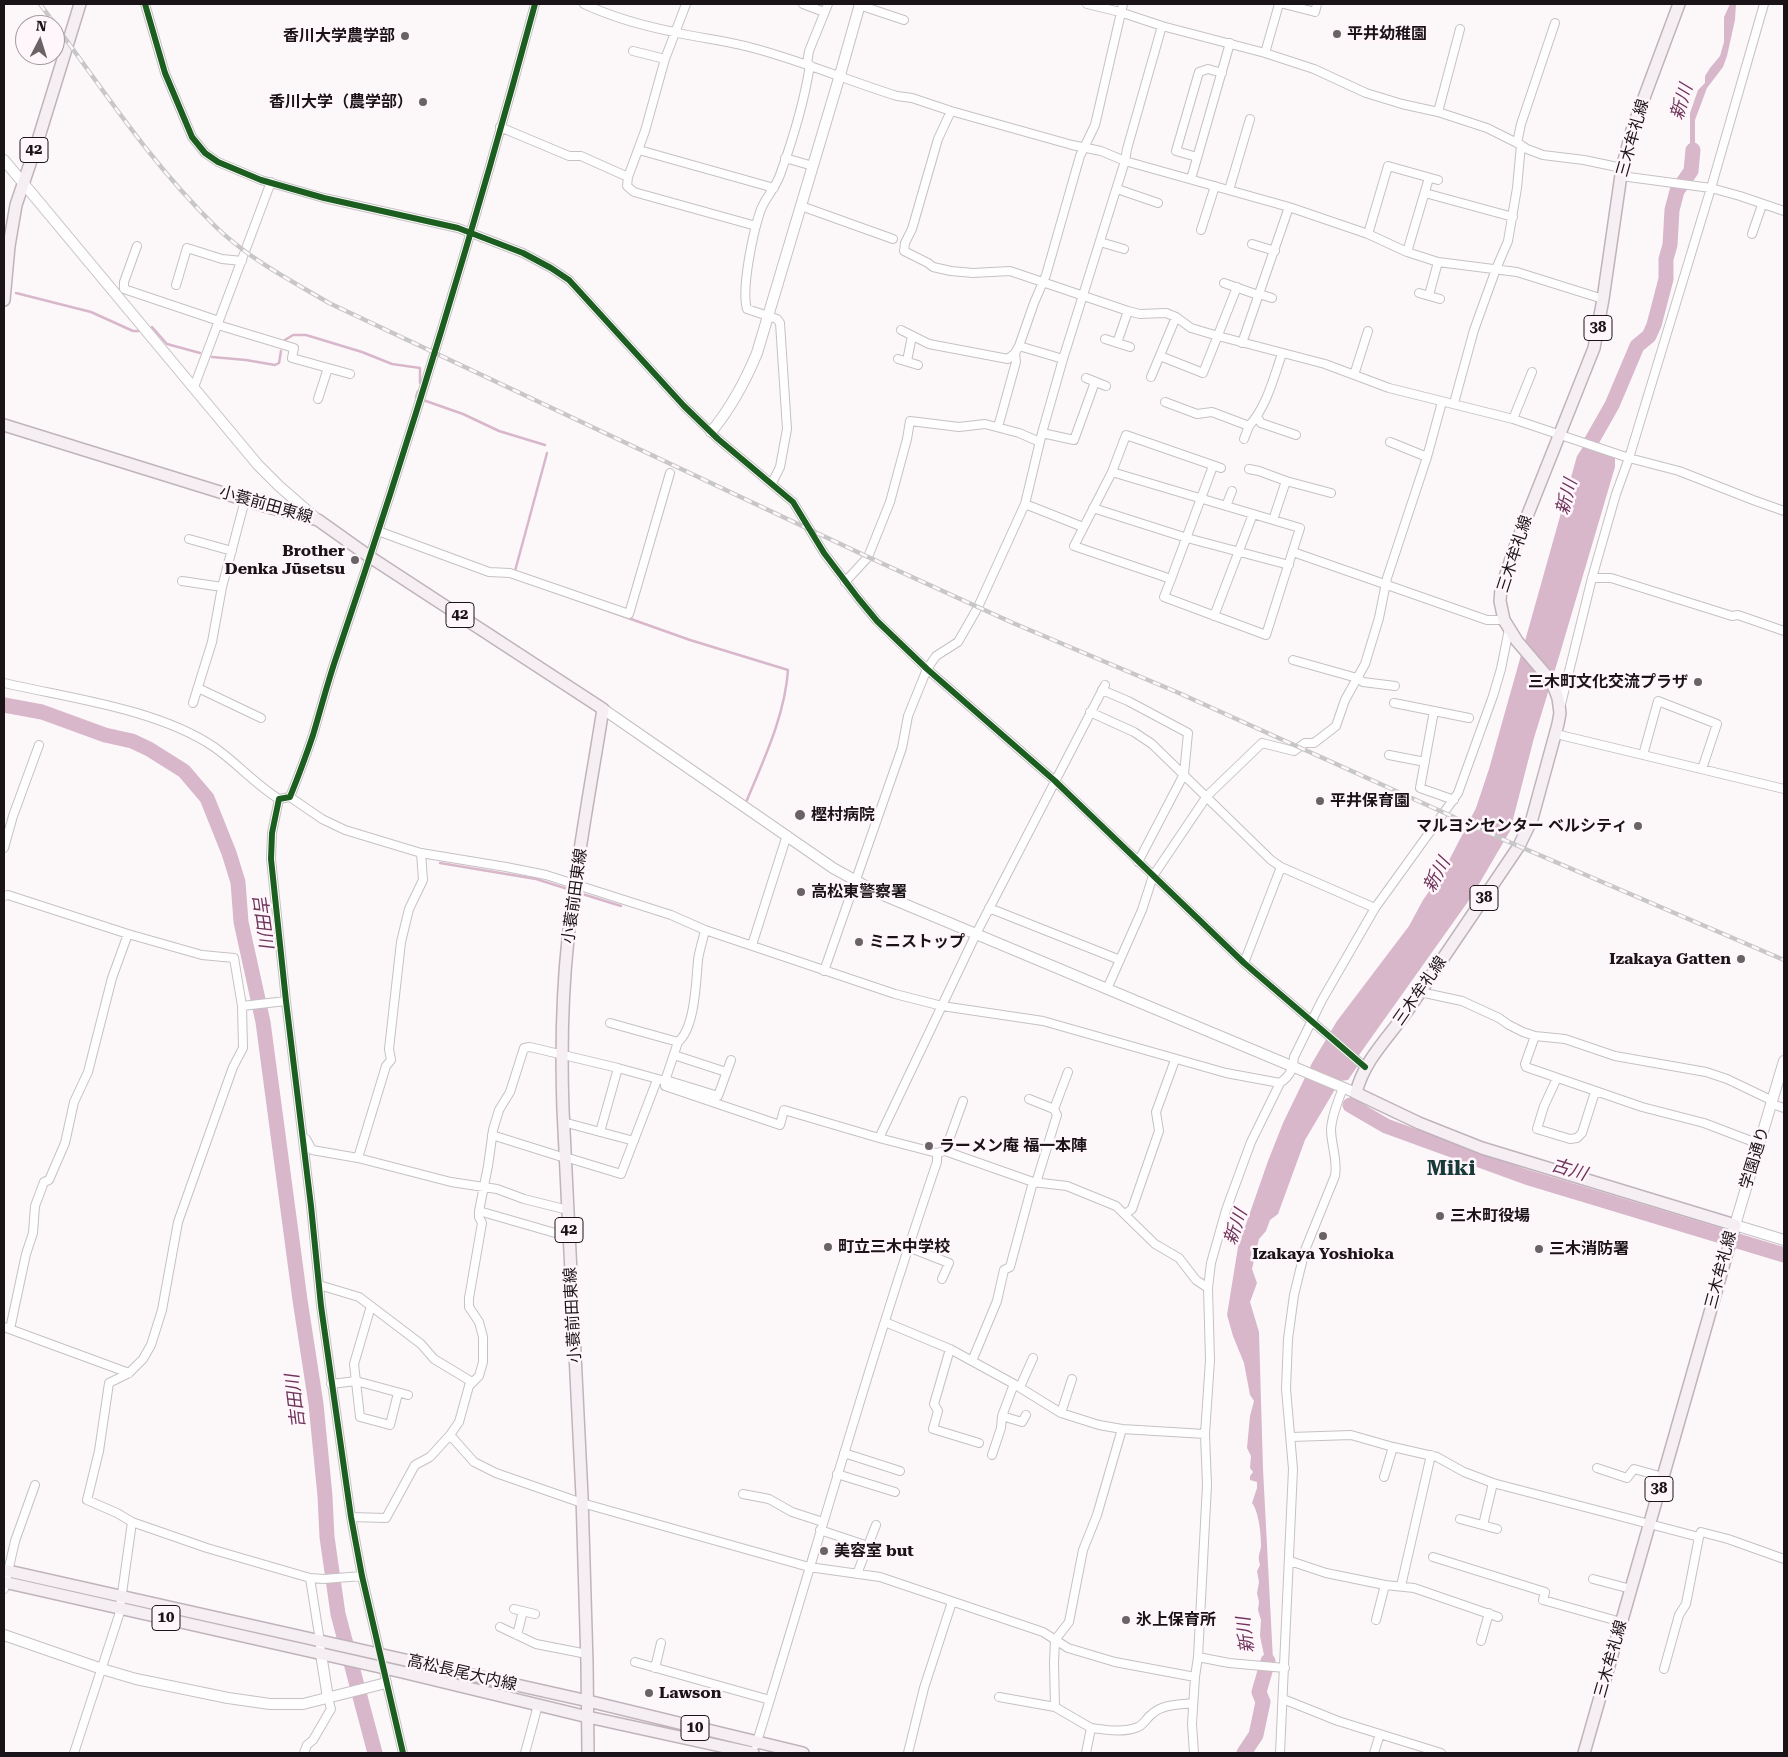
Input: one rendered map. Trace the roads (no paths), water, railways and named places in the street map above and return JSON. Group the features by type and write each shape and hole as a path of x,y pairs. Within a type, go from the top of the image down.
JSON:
{"main road":[{"name":"42","path":"4,300 9,246 16,205 80,4"},
{"name":"三木牟礼線","path":"1584,1753 1735,1225 1482,1148 1419,1123 1346,1089 1360,1078 1363,1065 1420,992 1519,846 1532,819 1556,734 1560,713 1558,698 1552,682 1517,641 1506,624 1500,601 1501,589 1506,569 1594,348 1604,299 1621,172 1632,130 1678,4"},
{"name":"小蓑前田東線","path":"4,424 245,500 318,520 370,557 603,709 575,884 568,941 561,1055 582,1503 588,1753"},
{"name":"高松長尾大内線","path":"5,1579 378,1660 588,1701 754,1750"},
{"name":"高松長尾大内線","path":"378,1660 538,1705 588,1717 754,1750 803,1753"}],"street":[{"path":"145,4 165,74 192,137 205,153 218,162 261,180 324,198 458,228 523,253 569,280 684,406 711,432 793,502 824,553 877,621 928,669 1055,780 1244,963 1363,1065"},
{"path":"290,798 313,735 471,233 534,4"},
{"path":"584,4 605,13 675,32 752,48 840,75 875,89 1072,145 1085,146 1125,161 1289,207 1368,234 1407,252 1438,262 1518,272 1604,299"},
{"path":"686,4 665,59 639,150 628,177 627,186 634,192 756,226"},
{"path":"802,4 824,12"},
{"path":"772,483 780,467 787,430 780,324 777,319 747,309 744,288 760,210 774,188 804,101 809,51 828,4"},
{"path":"1087,4 1265,53 1314,70 1366,93 1438,112 1487,128 1527,149 1543,155 1584,160 1653,181 1708,188 1740,196 1784,211"},
{"path":"901,330 929,344 1008,358 1015,353 1043,282 1080,156 1095,125 1122,4"},
{"path":"1265,53 1279,4"},
{"path":"1284,4 1315,12 1317,4"},
{"path":"1560,713 1592,578 1616,494 1629,458 1764,4"},
{"path":"711,432 726,413 750,370 756,354 840,75 859,5 904,20"},
{"path":"1454,404 1474,330 1508,241 1513,217 1521,124 1555,22"},
{"path":"824,971 902,748 908,716 928,669 936,656 958,642 978,607 1025,504 1042,433 1063,359 1125,161 1162,26"},
{"path":"1438,112 1460,29"},
{"path":"1191,179 1230,43"},
{"path":"633,51 665,59"},
{"path":"1197,157 1176,151 1199,72 1208,69 1222,73"},
{"path":"951,111 938,139 912,229 905,243 904,252 933,267 973,273 1010,271 1128,312 1140,314 1166,313 1176,317 1192,328 1282,354 1325,364 1389,388 1513,418 1629,458 1679,471 1784,511"},
{"path":"1229,190 1250,119"},
{"path":"500,127 569,156 581,156 628,177"},
{"path":"639,150 774,188"},
{"path":"785,158 813,166"},
{"path":"4,160 120,292 258,465 318,520"},
{"path":"1368,234 1388,166 1438,180"},
{"path":"1407,252 1429,178"},
{"path":"194,387 271,182"},
{"path":"1201,230 1215,186"},
{"path":"1116,189 1158,204"},
{"path":"1425,192 1513,217"},
{"path":"1752,234 1762,205"},
{"path":"801,206 893,239"},
{"path":"1242,343 1289,207"},
{"path":"1100,242 1124,250"},
{"path":"1252,244 1282,258"},
{"path":"120,292 137,246"},
{"path":"176,285 187,248 222,259 242,261"},
{"path":"1429,295 1438,262"},
{"path":"1224,283 1272,298"},
{"path":"1160,356 1203,373 1236,287"},
{"path":"120,292 294,348 292,358 350,374"},
{"path":"1419,293 1440,299"},
{"path":"1116,343 1128,312"},
{"path":"1151,377 1176,317"},
{"path":"1354,375 1368,331"},
{"path":"907,361 912,336"},
{"path":"1104,339 1130,347"},
{"path":"1019,346 1063,359"},
{"path":"998,427 1016,362 1015,353"},
{"path":"1244,439 1249,426 1257,418 1264,406 1282,354"},
{"path":"898,359 918,365"},
{"path":"318,399 328,368"},
{"path":"1513,418 1532,372"},
{"path":"1086,378 1106,386"},
{"path":"1042,433 1074,440 1095,382"},
{"path":"1165,402 1197,414 1213,408 1249,426"},
{"path":"1107,989 1142,910 1153,876 1207,796 1262,743 1294,751 1306,744 1314,743 1336,726 1345,700 1365,664 1387,578 1427,457 1442,402"},
{"path":"1257,418 1261,423 1296,435"},
{"path":"845,582 868,557 890,502 907,439 910,420 959,427 980,424 998,427 1040,442"},
{"path":"1112,472 1201,499 1300,528 1266,635 1164,597 1187,538 1201,499 1217,467 1126,435 1112,472 1074,546 1171,579"},
{"path":"1390,442 1427,457"},
{"path":"1249,469 1331,493"},
{"path":"378,531 490,572 510,573 628,614 670,473"},
{"path":"1273,520 1286,481"},
{"path":"1226,506 1232,491"},
{"path":"193,703 212,642 222,588 245,500"},
{"path":"1025,504 1083,527"},
{"path":"1093,508 1187,538 1289,565"},
{"path":"1214,616 1253,514"},
{"path":"189,539 232,551"},
{"path":"1194,1753 1193,1704 1198,1657 1207,1484 1205,1434 1210,1360 1208,1288 1211,1263 1226,1210 1251,1142 1280,1083 1288,1078 1293,1067 1294,1057 1322,1000 1375,908 1454,800 1463,782 1501,669 1506,624 1486,620 1293,552"},
{"path":"1592,578 1611,578 1732,616 1738,615 1784,631"},
{"path":"182,581 222,588"},
{"path":"1293,660 1357,678 1363,682 1395,686"},
{"path":"4,683 110,706 166,724 190,734 214,747 279,799 290,798 322,819 345,830 421,853 506,866 546,875 671,915 705,930 895,994 942,1006 1043,1021 1175,1060 1226,1073 1280,1083"},
{"path":"198,688 261,718"},
{"path":"879,1138 976,934 1103,688 1188,733 1184,774 1138,862"},
{"path":"1643,755 1658,701 1717,724 1702,769"},
{"path":"1394,703 1469,718"},
{"path":"603,709 834,868 878,893 1346,1089 1336,1106 1332,1129 1337,1167 1335,1176 1305,1250 1290,1320 1286,1389 1293,1469 1280,1753"},
{"path":"1434,711 1420,788 1454,800"},
{"path":"1090,712 1134,732 1152,744 1272,860 1282,867 1375,908"},
{"path":"1556,734 1784,789"},
{"path":"4,848 13,816 39,745"},
{"path":"1389,755 1425,762"},
{"path":"279,799 272,833 271,859 331,1384 351,1518 382,1684 403,1753"},
{"path":"752,945 787,835"},
{"path":"358,1158 386,1066 391,1060 389,1049 401,942 410,909 423,880 421,853"},
{"path":"1244,963 1282,867"},
{"path":"4,896 202,956 234,958 242,1006 243,1048 232,1067 178,1222 162,1310 151,1345 143,1359 129,1372 109,1383 99,1451 87,1500 132,1522 207,1548 310,1578 324,1579 362,1576"},
{"path":"989,908 1120,960"},
{"path":"492,1135 621,1174 678,1042 684,1038 694,1004 698,977 698,958 705,930"},
{"path":"128,934 112,978 88,1072 74,1102 65,1143 49,1180 44,1182 34,1206 33,1233 7,1328 129,1372"},
{"path":"1420,992 1462,1001 1535,1036 1566,1039 1615,1056 1706,1072 1727,1079 1784,1108"},
{"path":"242,1006 286,1001"},
{"path":"610,1023 678,1042"},
{"path":"1535,1036 1525,1064 1526,1067 1642,1107 1704,1122 1759,1144"},
{"path":"351,1518 386,1518 415,1465 430,1457 459,1422 469,1386 478,1376 483,1362 483,1337 479,1322 469,1306 469,1298 482,1223 478,1217 492,1135 499,1110 510,1092 524,1048 530,1047 618,1068 718,1096 731,1060"},
{"path":"674,1055 726,1072"},
{"path":"1125,1214 1132,1209 1159,1131 1156,1112 1175,1060"},
{"name":"学園通り","path":"1735,1225 1784,1061"},
{"path":"600,1132 618,1068"},
{"path":"1054,1109 1068,1072"},
{"path":"1557,1078 1544,1106 1537,1129 1570,1139 1577,1138 1582,1133 1595,1092"},
{"path":"663,1080 665,1086 780,1125 784,1110 879,1138 941,1152 1035,1182 1067,1186 1116,1206 1155,1244 1179,1258 1196,1280 1208,1288"},
{"path":"972,1361 997,1301 1004,1270 1010,1267 1057,1115 1054,1109 1029,1099"},
{"path":"754,1750 908,1247 936,1162 963,1101"},
{"path":"563,1122 634,1141"},
{"path":"303,1134 312,1150 358,1158 451,1182 484,1186 568,1210"},
{"path":"479,1211 569,1237"},
{"path":"1735,1225 1784,1240"},
{"path":"908,1247 949,1263 942,1279"},
{"path":"319,1285 359,1297 421,1344 434,1359 472,1382"},
{"path":"372,1306 354,1364 360,1417 390,1425 398,1393"},
{"path":"885,1322 950,1349 1061,1412 1099,1425 1122,1429 1205,1434"},
{"path":"950,1349 934,1404 938,1411 933,1428 979,1443"},
{"path":"992,1455 1001,1428 1002,1416 1033,1358"},
{"path":"1061,1412 1072,1379"},
{"path":"331,1384 356,1382 408,1395"},
{"path":"1002,1416 1022,1422 1026,1415"},
{"path":"1055,1707 1055,1640 1069,1622 1083,1550 1096,1515 1122,1429"},
{"path":"450,1435 474,1462 496,1472 582,1503 809,1567 880,1577 1043,1632 1068,1648 1115,1662 1195,1677"},
{"path":"1291,1436 1351,1435 1437,1457 1464,1472 1493,1483 1699,1537"},
{"path":"1384,1477 1393,1447"},
{"path":"844,1453 900,1471"},
{"path":"1401,1586 1431,1456"},
{"path":"1596,1468 1627,1478 1634,1469 1662,1477"},
{"path":"837,1474 895,1492"},
{"path":"1483,1525 1493,1483"},
{"path":"5,1579 15,1541 35,1485"},
{"path":"743,1494 769,1499 792,1512 823,1522"},
{"path":"1460,1519 1497,1529"},
{"path":"74,1753 122,1603 132,1522"},
{"path":"858,1574 876,1525"},
{"path":"820,1530 868,1546"},
{"path":"1664,1669 1679,1616 1686,1604 1701,1532 1728,1538 1784,1560"},
{"path":"1433,1557 1545,1592 1543,1600 1621,1622"},
{"path":"1290,1562 1326,1573 1385,1585 1414,1588 1498,1616"},
{"path":"304,1753 307,1745 331,1710 333,1697 310,1578"},
{"path":"1593,1579 1631,1589"},
{"path":"1376,1620 1385,1585"},
{"path":"908,1753 924,1688 952,1602"},
{"path":"514,1608 535,1614"},
{"path":"517,1635 523,1611"},
{"path":"1480,1641 1489,1614"},
{"path":"500,1627 536,1644 587,1654"},
{"path":"4,1635 136,1679 270,1704 303,1704 382,1684"},
{"path":"654,1668 661,1643"},
{"path":"1198,1657 1229,1663 1285,1668"},
{"path":"635,1662 770,1700"},
{"path":"999,1697 1055,1707 1091,1728 1120,1731 1143,1725 1150,1715 1161,1707 1193,1704"},
{"path":"1283,1699 1338,1721 1432,1752 1441,1753"},
{"path":"526,1753 538,1705"},
{"path":"1086,1753 1091,1728"},
{"path":"1374,1753 1380,1734"}],"water":[{"path":"1730,4 1736,4 1735,20 1727,56 1723,67 1707,88 1695,120 1695,143 1690,172 1690,113 1698,90 1705,83 1705,76 1720,56 1724,42 1724,17"},
{"path":"1587,441 1615,451 1615,467 1534,738 1510,831 1472,896 1359,1055 1361,1061 1348,1080 1340,1081 1305,1140 1278,1214 1270,1220 1266,1231 1259,1239 1252,1269 1257,1283 1250,1302 1259,1332 1263,1469 1273,1660 1269,1681 1263,1679 1264,1655 1260,1636 1261,1620 1258,1610 1257,1593 1259,1582 1257,1571 1260,1565 1261,1541 1258,1518 1252,1503 1257,1482 1250,1480 1253,1472 1250,1468 1251,1456 1247,1448 1250,1416 1254,1401 1250,1395 1244,1363 1227,1315 1238,1247 1283,1123 1312,1063 1337,1021 1409,926 1423,900 1443,872 1476,808 1489,769 1577,456"}],"waterway":[{"name":"新川","path":"1592,460 1591,442 1612,405 1637,346 1649,336 1654,325 1666,279 1666,259 1670,245 1672,210 1677,191 1691,171 1693,150"},
{"path":"16,293 91,312 133,331 139,331"},
{"path":"152,327 167,344 200,353"},
{"path":"285,340 293,335 306,335 362,352 392,364 420,368 420,383"},
{"path":"212,357 275,365 279,363 281,351"},
{"path":"416,397 418,391"},
{"path":"423,400 463,414 499,431 545,445"},
{"path":"515,571 547,453"},
{"path":"538,586 690,640 788,670 783,704 778,720 767,753 747,800"},
{"name":"吉田川","path":"4,705 42,712 105,735 132,741 149,749 184,771 207,798 229,853 238,882 241,922 263,1022 300,1300 316,1404 327,1537 338,1614 375,1753"},
{"path":"440,863 536,879 571,890"},
{"path":"576,892 621,906"},
{"name":"古川","path":"1350,1105 1386,1126 1526,1177 1784,1255"},
{"name":"新川","path":"1244,1753 1256,1735 1263,1702 1259,1692 1268,1661"}],"railway":[{"path":"40,4 145,147 191,202 229,239 285,277 329,303 868,557 1013,623 1186,696"},
{"path":"1181,694 1509,842 1784,960"}],"place":[{"name":"平井幼稚園","path":"1337,34"},
{"name":"香川大学農学部","path":"405,36"},
{"name":"香川大学（農学部）","path":"423,102"},
{"name":"Brother Denka Jūsetsu","path":"355,560"},
{"name":"三木町文化交流プラザ","path":"1698,682"},
{"name":"平井保育園","path":"1320,801"},
{"name":"樫村病院","path":"800,815"},
{"name":"マルヨシセンター ベルシティ","path":"1638,826"},
{"name":"高松東警察署","path":"801,892"},
{"name":"ミニストップ","path":"859,942"},
{"name":"Izakaya Gatten","path":"1741,959"},
{"name":"ラーメン庵 福一本陣","path":"929,1146"},
{"name":"三木町役場","path":"1440,1216"},
{"name":"Izakaya Yoshioka","path":"1323,1236"},
{"name":"町立三木中学校","path":"828,1247"},
{"name":"三木消防署","path":"1539,1249"},
{"name":"美容室 but","path":"824,1551"},
{"name":"氷上保育所","path":"1126,1620"},
{"name":"Lawson","path":"649,1693"}],"district":[{"name":"Miki","path":"1451,1169"}]}
